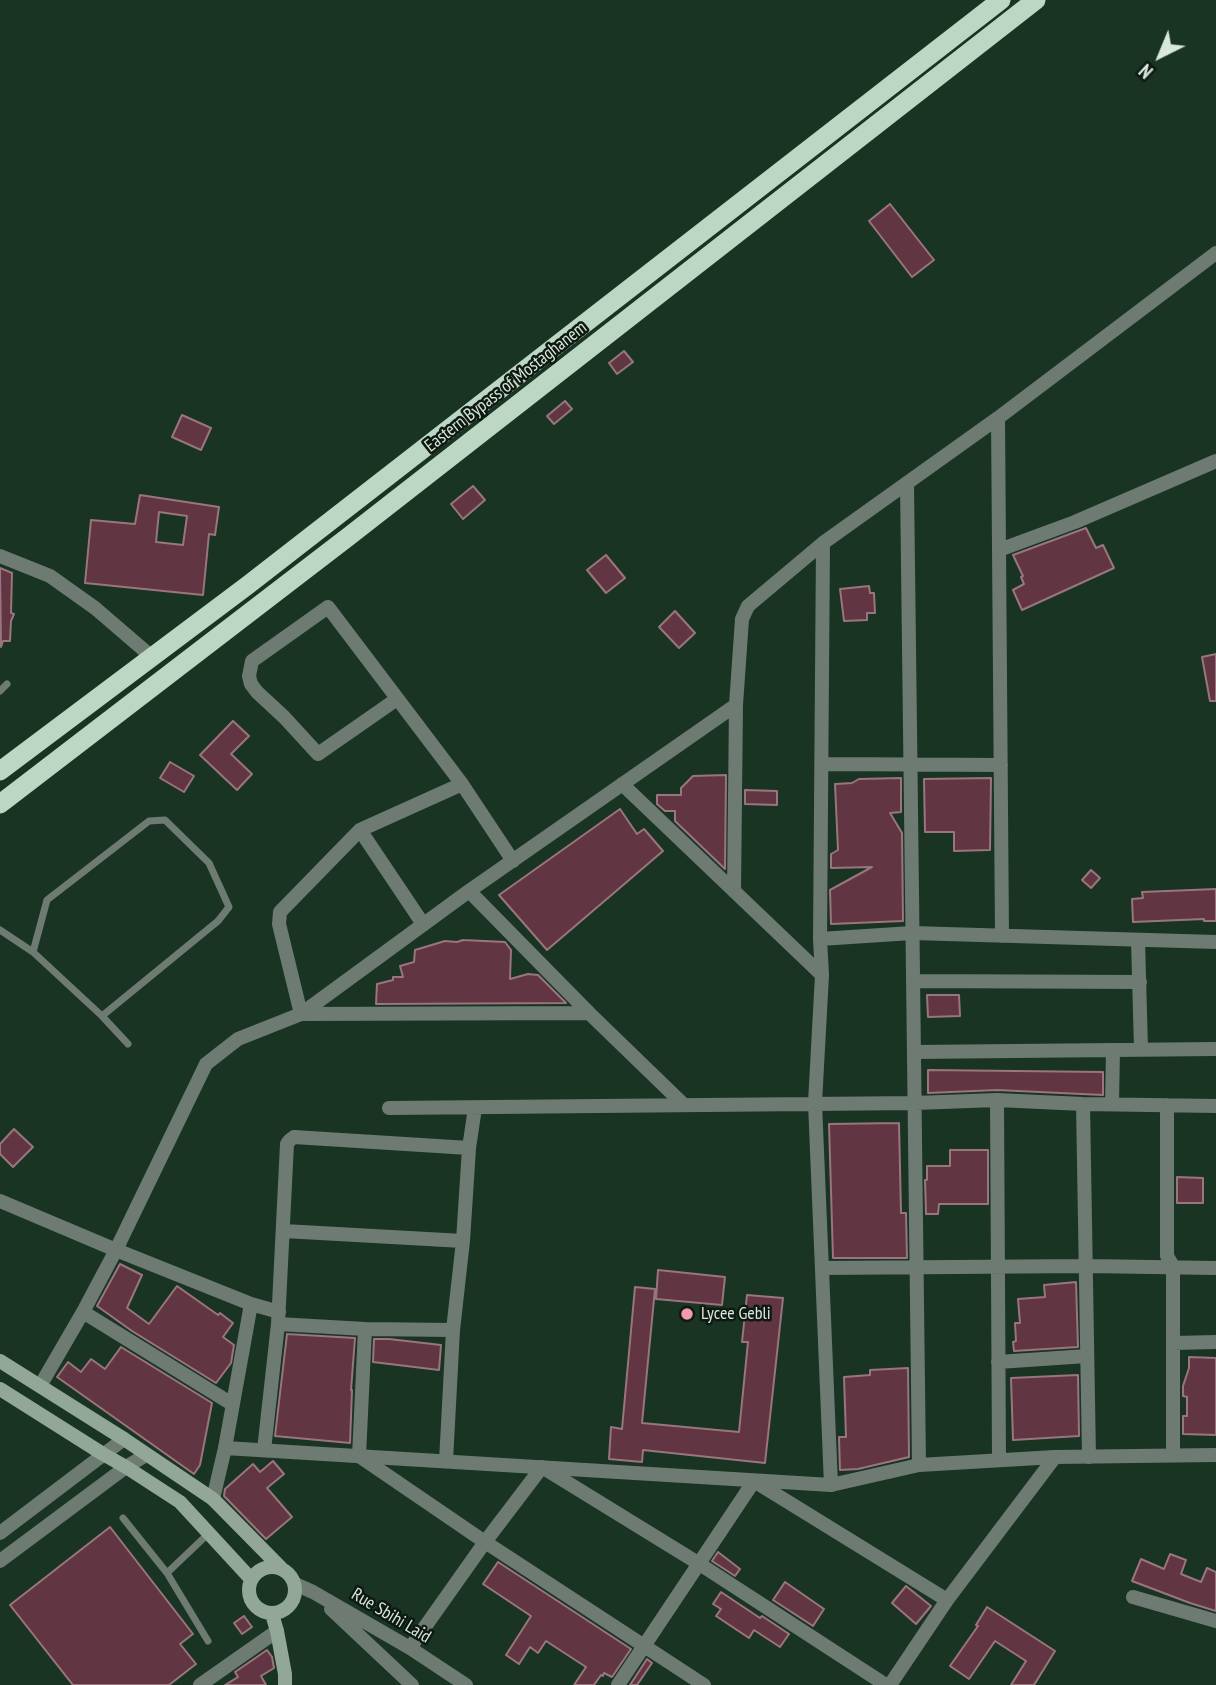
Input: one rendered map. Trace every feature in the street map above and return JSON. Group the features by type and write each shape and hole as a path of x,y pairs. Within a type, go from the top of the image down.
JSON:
{"highway":[{"name":"Eastern Bypass of Mostaghanem","path":"0,771 248,585 1001,0"},
{"name":"Eastern Bypass of Mostaghanem","path":"0,804 1036,0"}],"main road":[{"path":"0,1361 213,1499 292,1577 295,1584 291,1604 272,1614 264,1612 257,1608 249,1595 251,1579 261,1569 281,1568"},
{"path":"0,1389 180,1502 251,1579"},
{"path":"272,1614 288,1681"}],"street":[{"path":"734,891 736,705 744,612 748,606 823,542 998,418 1216,253"},
{"path":"998,418 1002,936"},
{"path":"999,550 1075,522 1216,461"},
{"path":"906,483 919,1465"},
{"path":"823,542 822,975 815,1103 831,1485"},
{"path":"0,556 50,576 95,608 152,657"},
{"path":"397,699 318,754 257,692 249,676 253,661 328,607 461,784 513,861"},
{"path":"40,1387 117,1250 206,1064 238,1039 300,1014 469,891 736,705"},
{"path":"822,764 1001,765"},
{"path":"300,1014 279,924 280,912 360,830 461,784"},
{"path":"622,784 822,975"},
{"path":"360,830 424,924"},
{"path":"469,891 683,1104"},
{"path":"820,939 912,933 1216,942"},
{"path":"1138,940 1141,1049"},
{"path":"913,981 1140,982"},
{"path":"300,1014 589,1013"},
{"path":"914,1052 1216,1049"},
{"path":"1112,1104 1113,1050"},
{"path":"996,1100 999,1459"},
{"path":"388,1108 996,1100 1216,1106"},
{"path":"1083,1104 1089,1457"},
{"path":"1167,1105 1167,1256 1173,1266 1173,1455"},
{"path":"446,1461 453,1329 475,1108"},
{"path":"264,1450 279,1318 287,1144 294,1137 469,1148"},
{"path":"0,1201 279,1318 365,1328 453,1329"},
{"path":"284,1231 463,1241"},
{"path":"822,1268 1216,1268"},
{"path":"213,1499 251,1304"},
{"path":"83,1312 232,1404"},
{"path":"359,1456 365,1328"},
{"path":"1173,1343 1216,1342"},
{"path":"998,1362 1087,1356"},
{"path":"0,1533 124,1439"},
{"path":"225,1448 831,1485 919,1465 1055,1457 1216,1455"},
{"path":"0,1561 146,1455"},
{"path":"359,1456 704,1685"},
{"path":"542,1467 888,1685 947,1600 1055,1457"},
{"path":"410,1648 542,1467"},
{"path":"754,1480 947,1600"},
{"path":"618,1685 754,1480"},
{"name":"Rue Sbihi Laid","path":"295,1584 410,1648 466,1685"},
{"path":"313,1592 412,1685"},
{"path":"1133,1597 1216,1620"},
{"path":"200,1685 277,1632"}],"lane":[{"path":"0,691 7,684"},
{"path":"33,952 47,900 149,821 166,820 209,863 229,907 218,921 102,1016"},
{"path":"0,930 33,952 128,1044"},
{"path":"123,1518 167,1573 208,1641"},
{"path":"167,1573 209,1533"}],"building":[{"path":"890,204 934,260 912,277 869,221"},
{"path":"624,351 633,362 617,374 609,363"},
{"path":"565,401 572,409 554,424 547,416"},
{"path":"182,415 211,428 201,450 172,437"},
{"path":"473,486 485,500 463,519 451,504"},
{"path":"140,495 219,507 215,535 209,534 203,595 85,583 91,520 135,524","holes":["159,512 187,516 183,545 156,542"]},
{"path":"1086,528 1096,548 1103,545 1114,568 1022,610 1013,590 1024,584 1021,577 1023,576 1013,555"},
{"path":"606,555 625,578 606,593 587,570"},
{"path":"0,568 12,573 11,613 14,614 10,641 3,641 1,647"},
{"path":"869,586 870,593 874,593 875,613 867,613 867,620 844,621 840,589"},
{"path":"675,611 695,633 679,648 659,627"},
{"path":"1216,654 1216,701 1210,701 1202,657"},
{"path":"233,721 249,736 231,754 252,774 237,790 200,755"},
{"path":"170,762 194,776 184,792 160,778"},
{"path":"726,775 725,869 675,821 675,811 665,811 657,804 657,795 681,795 681,788 693,776"},
{"path":"901,778 901,812 890,813 902,833 903,921 831,924 830,890 872,867 831,868 831,854 838,850 835,784 852,783 859,779"},
{"path":"991,778 990,850 954,851 954,832 925,832 924,779"},
{"path":"745,790 777,791 777,805 745,804"},
{"path":"620,809 637,834 644,829 663,851 547,950 499,895"},
{"path":"1091,870 1100,878 1091,888 1082,880"},
{"path":"1216,889 1216,921 1204,919 1133,922 1132,899 1143,898 1142,892"},
{"path":"445,941 505,942 511,950 510,979 528,974 538,975 566,1003 376,1004 377,984 393,980 393,977 403,977 400,966 414,962 415,950"},
{"path":"927,995 959,995 960,1016 928,1017"},
{"path":"928,1070 1103,1072 1103,1095 997,1090 928,1093"},
{"path":"899,1123 901,1213 906,1213 907,1258 833,1258 829,1124"},
{"path":"14,1129 33,1147 13,1167 0,1154 0,1144"},
{"path":"950,1150 988,1150 988,1204 939,1204 938,1214 926,1214 927,1166 950,1166"},
{"path":"1177,1177 1203,1178 1203,1203 1177,1203"},
{"path":"120,1264 142,1275 127,1308 149,1324 177,1286 233,1323 223,1337 234,1345 231,1363 216,1383 97,1306"},
{"path":"658,1270 725,1277 722,1305 656,1299"},
{"path":"1076,1282 1078,1347 1014,1351 1015,1323 1020,1323 1018,1299 1045,1297 1044,1285"},
{"path":"635,1287 655,1289 642,1423 739,1432 748,1342 742,1342 747,1295 783,1298 765,1463 643,1450 642,1462 609,1459 611,1427 622,1429"},
{"path":"287,1334 355,1338 350,1443 275,1436"},
{"path":"374,1339 441,1345 439,1370 373,1362"},
{"path":"121,1347 212,1403 200,1465 194,1474 57,1377 68,1362 81,1372 91,1359 105,1369"},
{"path":"1189,1357 1216,1358 1216,1435 1183,1434 1187,1397 1183,1396 1183,1386 1189,1368"},
{"path":"908,1368 909,1457 858,1469 840,1470 839,1437 846,1437 844,1377 870,1375 870,1370"},
{"path":"1078,1375 1079,1436 1013,1440 1011,1378"},
{"path":"273,1461 284,1474 267,1488 292,1517 266,1539 224,1496 225,1489 253,1464 260,1472"},
{"path":"110,1527 193,1634 180,1644 196,1664 169,1685 73,1685 10,1605"},
{"path":"718,1552 740,1569 735,1576 712,1561"},
{"path":"1170,1554 1186,1560 1181,1574 1201,1582 1207,1568 1216,1572 1216,1611 1132,1581 1141,1559 1164,1569"},
{"path":"498,1562 631,1649 612,1677 604,1673 594,1685 574,1685 586,1667 546,1641 538,1653 530,1647 519,1664 506,1655 531,1616 483,1584"},
{"path":"785,1582 824,1609 813,1626 773,1600"},
{"path":"906,1586 931,1606 916,1624 892,1603"},
{"path":"721,1592 789,1634 780,1647 754,1630 749,1638 716,1616 721,1609 713,1604"},
{"path":"987,1607 1055,1651 1034,1685 1011,1685 1026,1661 995,1641 969,1679 950,1666 978,1626 976,1625"},
{"path":"244,1616 252,1627 242,1634 234,1623"},
{"path":"267,1650 272,1657 274,1668 261,1676 266,1685 225,1685 238,1677 235,1672"},
{"path":"647,1659 652,1663 637,1685 630,1685"}],"place":[{"name":"Lycee Gebli","path":"687,1314"}]}
